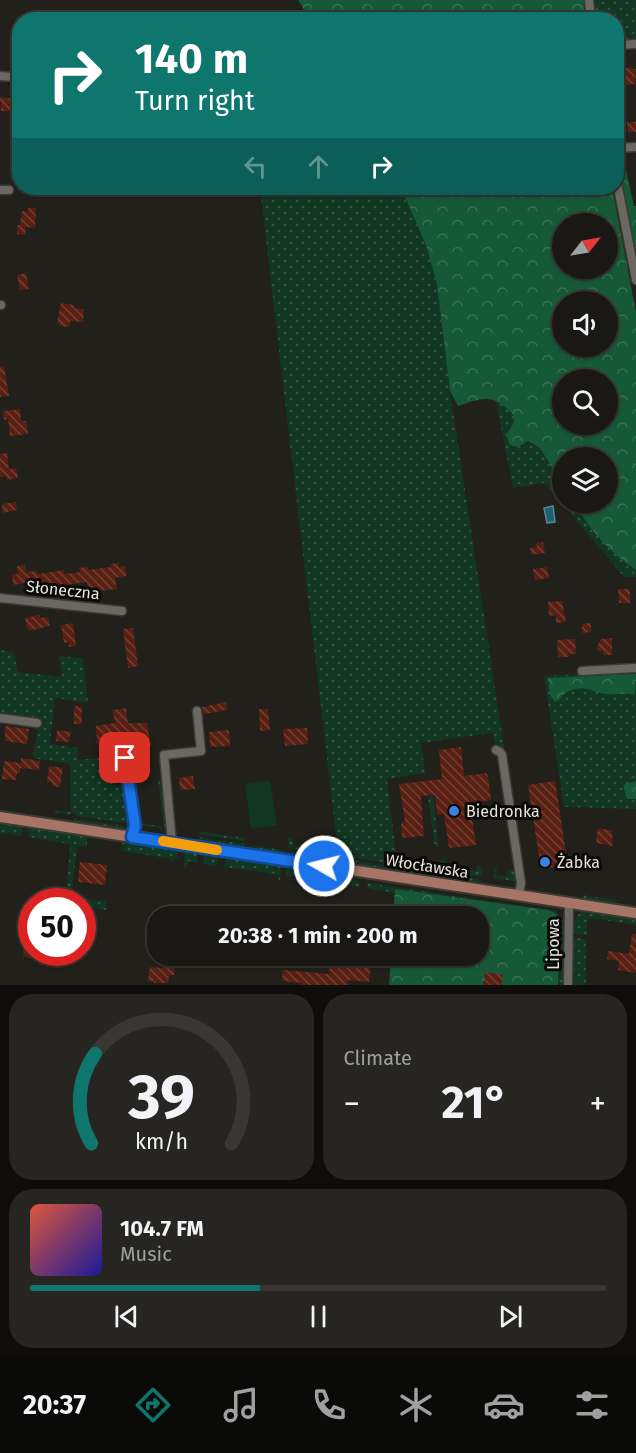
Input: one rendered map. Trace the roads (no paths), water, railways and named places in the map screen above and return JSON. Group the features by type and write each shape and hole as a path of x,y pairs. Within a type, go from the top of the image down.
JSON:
{"main road":[{"name":"Włocławska","path":"0,817 636,913"}],"street":[{"path":"619,195 636,280"},
{"name":"Słoneczna","path":"0,598 122,611"},
{"path":"582,671 636,668"},
{"path":"172,843 164,755 201,750 196,711"},
{"path":"0,718 37,723"},
{"path":"496,750 502,755 520,883 519,895"},
{"path":"125,758 135,826 132,837"},
{"name":"Lipowa","path":"568,903 568,985"}],"water":[{"path":"552,506 555,522 547,523 544,508"}],"place":[{"name":"Biedronka","path":"454,811"},
{"name":"Żabka","path":"545,862"}]}
